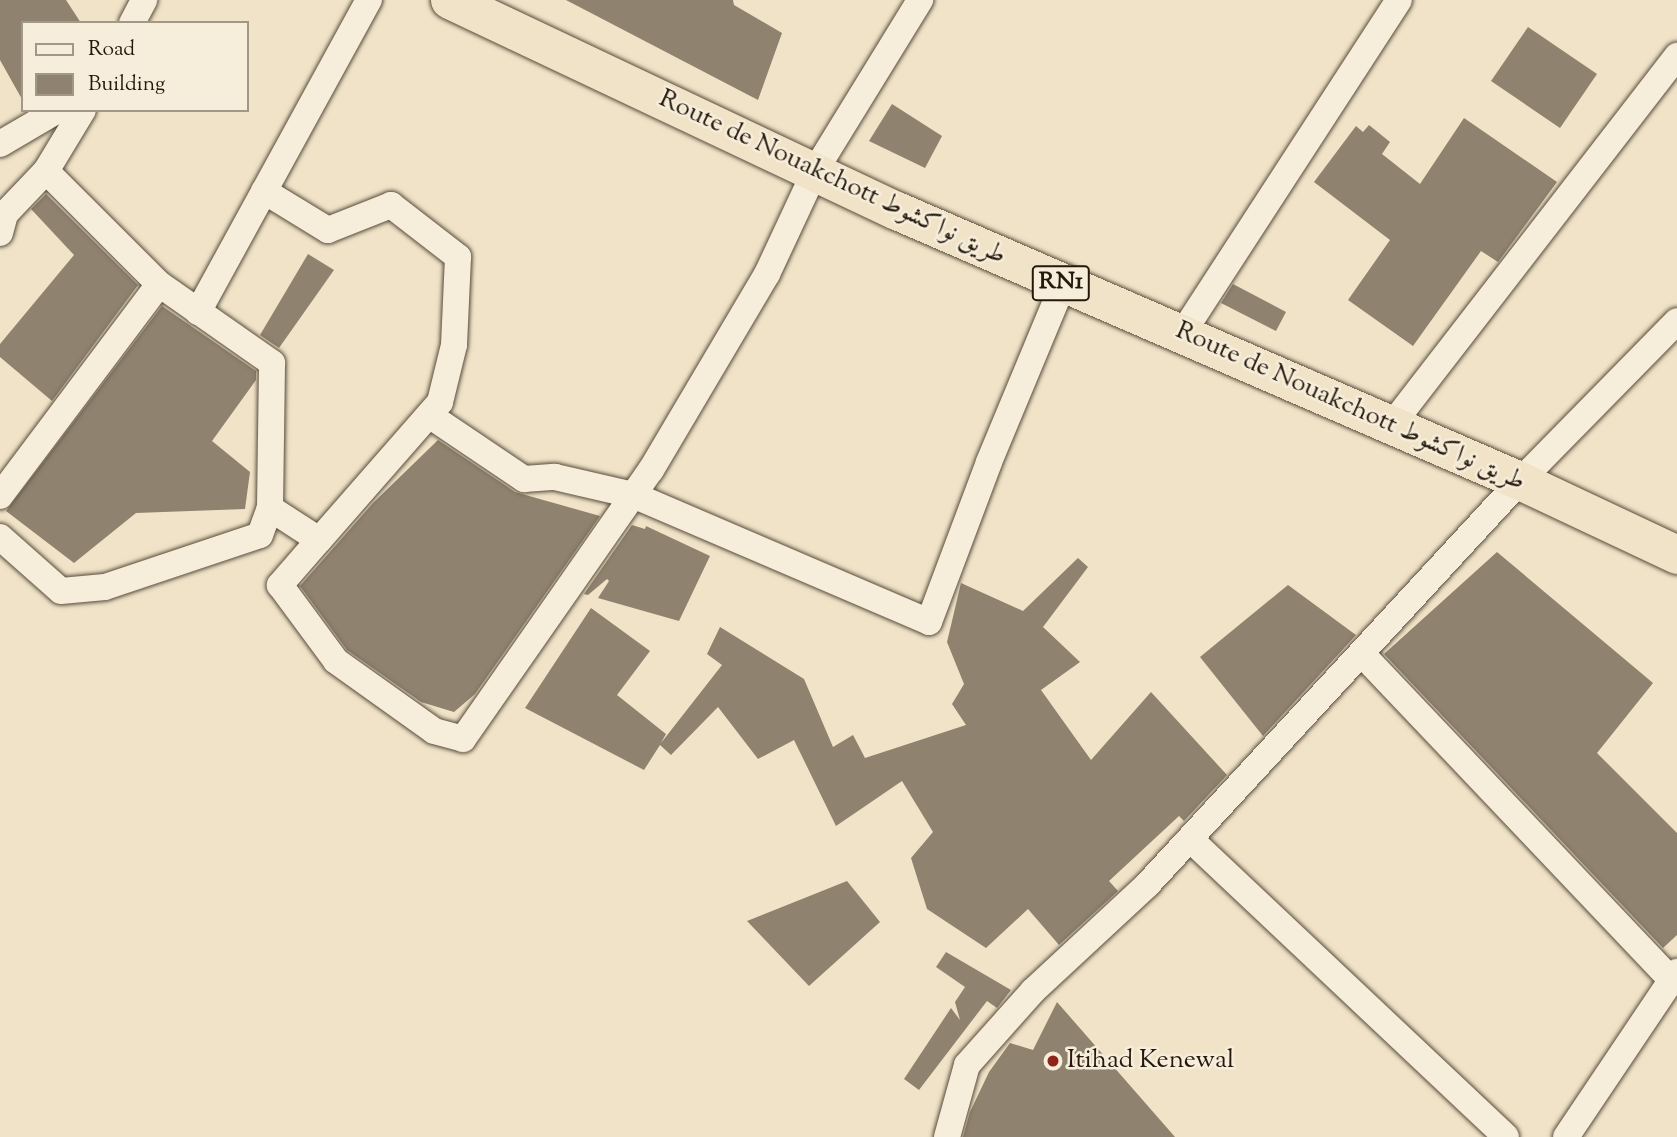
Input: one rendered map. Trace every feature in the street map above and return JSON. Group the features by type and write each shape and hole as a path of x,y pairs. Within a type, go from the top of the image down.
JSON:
{"highway":[{"name":"Route de Nouakchott طريق نواكشوط","path":"450,0 1063,284 1520,481 1677,555"}],"street":[{"path":"133,21 144,0"},
{"path":"198,312 369,0"},
{"path":"264,191 328,230 391,205 458,257 454,345 440,402 279,585 336,661 434,731 463,739 633,495 767,274 815,171 920,0"},
{"path":"1182,334 1399,0"},
{"path":"1391,426 1677,56"},
{"path":"0,144 55,112"},
{"path":"0,233 5,214 46,171 82,112"},
{"path":"0,537 61,591 105,587 260,535 270,508 272,363 159,284 46,171"},
{"path":"0,496 159,284"},
{"path":"429,415 524,479 555,477 633,495 929,622 989,462 1063,284"},
{"path":"947,1137 967,1065 1033,991 1147,885 1520,481 1677,321"},
{"path":"270,508 319,540"},
{"path":"1362,654 1674,975 1566,1137"},
{"path":"1190,839 1506,1137"}],"building":[{"path":"0,0 66,0 80,21 21,21 21,97 0,60"},
{"path":"566,0 733,0 734,5 782,33 758,100"},
{"path":"1528,27 1597,74 1560,128 1491,81"},
{"path":"892,104 942,136 925,168 869,141"},
{"path":"1464,118 1557,182 1498,262 1481,251 1413,346 1348,300 1390,240 1314,182 1356,126 1363,132 1369,125 1390,142 1382,154 1420,184"},
{"path":"46,194 138,285 52,401 0,357 0,344 74,255 31,209"},
{"path":"308,254 334,270 279,348 260,335"},
{"path":"1233,284 1286,312 1276,331 1221,303"},
{"path":"162,306 256,371 256,380 212,441 250,472 245,509 136,513 74,563 6,511"},
{"path":"438,440 515,492 600,516 475,694 454,712 421,702 347,650 300,586 373,503"},
{"path":"632,525 645,529 646,526 710,556 679,621 598,598 609,581 607,579 588,595 584,594"},
{"path":"1497,552 1653,683 1597,753 1677,833 1677,935 1663,948 1384,654"},
{"path":"1078,558 1088,567 1043,627 1080,662 1041,690 1091,760 1151,692 1227,775 1184,821 1179,816 1109,881 1118,891 1059,945 1028,909 986,948 927,909 911,858 933,832 902,781 836,826 794,740 758,759 718,707 671,755 660,745 644,770 525,708 591,608 650,651 617,695 666,734 661,743 722,665 707,654 720,627 804,679 833,747 853,735 865,758 966,725 952,704 964,684 947,642 961,583 1023,611"},
{"path":"1288,585 1356,635 1263,736 1200,657"},
{"path":"847,881 880,922 809,986 747,921"},
{"path":"946,952 1011,990 997,1008 987,1001 919,1090 904,1079 951,1008 960,1020 955,1002 965,987 936,967"},
{"name":"Itihad Kenewal","path":"1057,1002 1175,1137 963,1137 970,1112 989,1072 1010,1043 1033,1050"}],"place":[{"name":"Itihad Kenewal","path":"1053,1061"}]}
